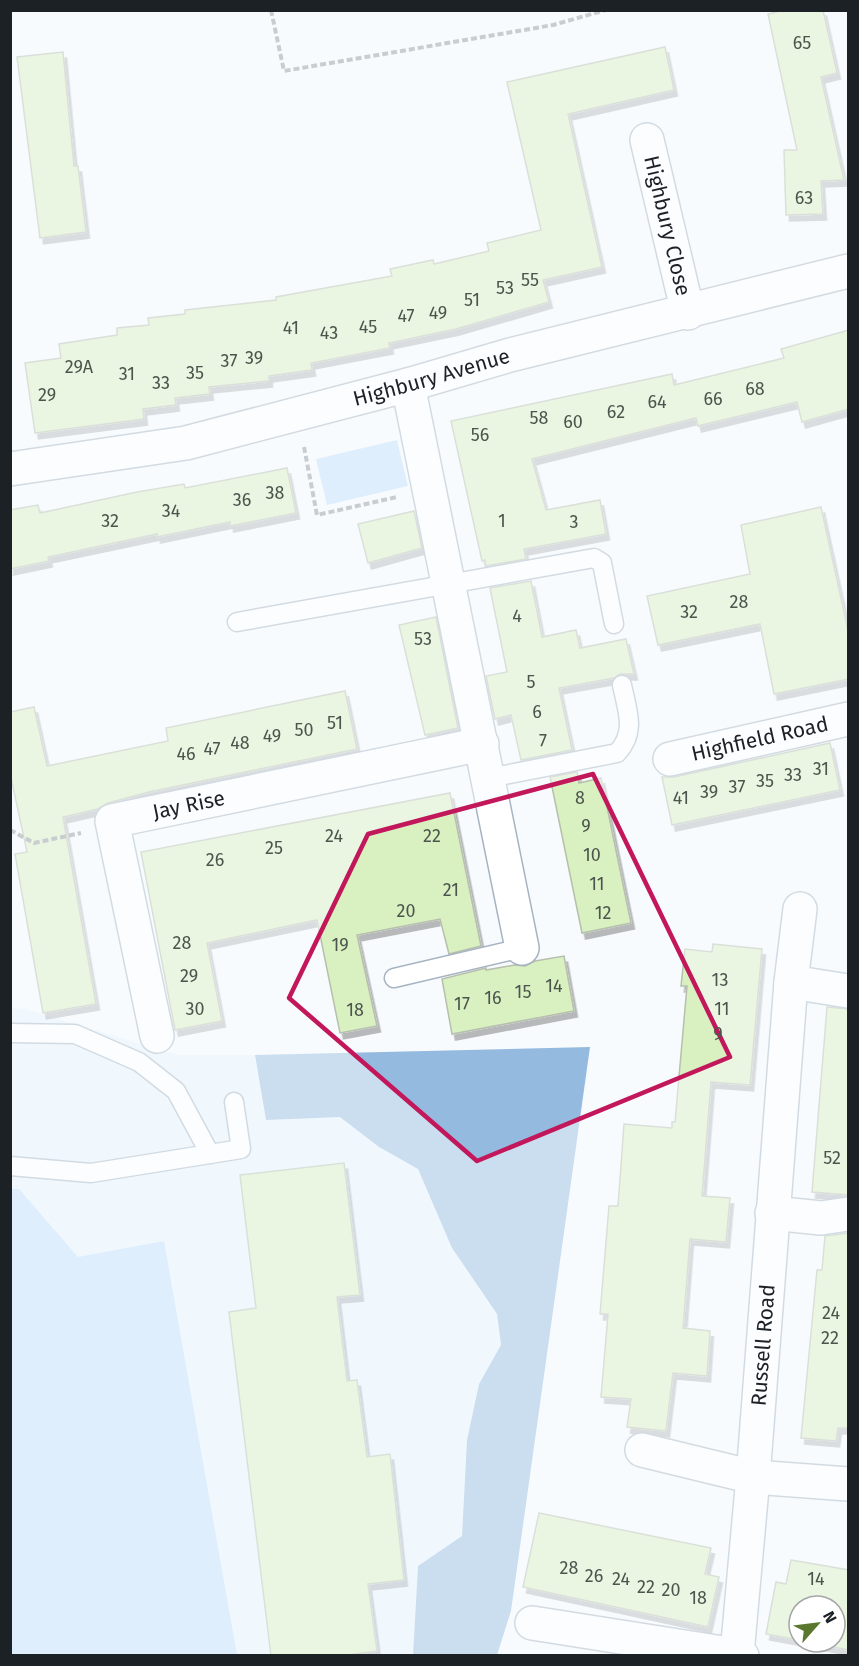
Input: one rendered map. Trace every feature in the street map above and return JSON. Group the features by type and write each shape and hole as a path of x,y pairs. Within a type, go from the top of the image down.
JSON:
{"street":[{"name":"Highbury Close","path":"647,141 688,313"},
{"name":"Highbury Avenue","path":"10,469 186,443 408,385 510,355 688,313 849,271"},
{"path":"408,385 522,948"},
{"name":"Highfield Road","path":"670,759 849,718"},
{"name":"Jay Rise","path":"114,826 112,821 482,744"},
{"path":"114,826 157,1036"},
{"name":"Russell Road","path":"740,1655 772,1213 791,982 800,909"},
{"path":"791,982 849,991"},
{"path":"772,1213 821,1218 849,1214"},
{"path":"642,1450 753,1477 849,1484"},
{"path":"532,1623 740,1655"}],"lane":[{"path":"237,622 449,582 594,558 602,563 615,624"},
{"path":"489,778 617,753 627,743 630,721 622,685"},
{"path":"394,978 522,948"},
{"path":"10,1033 75,1034 139,1062 176,1091 210,1154"},
{"path":"10,1166 91,1173 241,1149 234,1102"}],"path":[{"path":"271,10 284,71 553,25 606,10"},
{"path":"297,414 317,515 430,489"},
{"path":"10,830 34,843 114,826"}],"highlighted area":[{"path":"593,774 730,1057 477,1161 289,998 368,834"}],"shaded area":[{"path":"397,440 408,486 327,505 316,459"},
{"path":"11,1008 25,1009 178,1055 255,1055 266,1120 340,1116 379,1147 418,1169 452,1248 497,1314 501,1345 479,1384 467,1440 462,1536 418,1566 413,1655 11,1656"},
{"path":"590,1047 511,1611 497,1655 413,1655 418,1566 462,1536 467,1440 479,1384 501,1345 497,1314 452,1248 418,1169 379,1147 340,1117 266,1120 255,1055"},
{"path":"10,1189 19,1189 78,1257 164,1241 237,1655 11,1655"}],"building":[{"path":"784,10 823,10 837,73 821,77 844,180 821,181 823,214 786,215 784,150 797,150 768,14"},
{"path":"665,47 674,90 568,114 602,267 543,280 549,302 456,329 389,343 390,348 311,363 312,370 269,376 269,381 209,387 210,394 175,398 176,405 143,409 144,419 35,433 25,363 61,358 59,344 117,335 117,328 149,325 148,318 185,314 185,310 276,300 276,297 392,276 390,269 433,260 434,264 489,251 487,243 541,230 507,82"},
{"path":"63,52 74,166 78,166 86,232 40,238 17,57"},
{"path":"849,330 849,409 802,422 797,402 698,426 696,418 532,459 546,510 600,500 606,534 524,549 526,559 486,566 485,560 482,561 451,421 672,374 674,385 784,358 781,349"},
{"path":"287,468 296,513 230,526 230,522 157,537 157,534 48,557 49,561 10,569 10,510 38,505 40,513 137,492 184,484 185,488"},
{"path":"821,507 849,635 849,679 774,694 760,624 658,645 647,596 750,574 741,525"},
{"path":"414,511 422,548 368,563 358,524"},
{"path":"531,581 542,637 576,630 580,648 626,639 634,674 620,674 614,678 559,688 572,750 521,760 511,715 495,719 486,676 507,672 490,588"},
{"path":"436,617 458,728 425,735 399,625"},
{"path":"345,691 357,749 149,792 108,803 98,809 63,817 96,1004 43,1013 15,854 27,852 10,773 10,712 34,707 47,766 168,741 166,728"},
{"path":"830,743 840,790 672,825 662,777 674,777"},
{"path":"577,772 579,783 601,778 631,923 582,933 550,777"},
{"path":"450,793 481,946 449,954 440,919 357,935 377,1026 340,1033 317,920 207,943 222,1021 175,1030 141,852"},
{"path":"713,944 762,949 750,1085 711,1082 702,1196 730,1198 726,1242 690,1239 683,1328 710,1331 707,1376 673,1373 666,1431 627,1427 631,1399 601,1397 608,1314 600,1314 609,1206 618,1206 624,1124 672,1128 672,1122 675,1122 687,986 681,986 685,949 712,952"},
{"path":"564,956 574,1011 452,1034 442,979 486,968 486,970 515,965 525,966 535,961"},
{"path":"827,1007 849,1009 849,1195 812,1192"},
{"path":"344,1163 360,1295 337,1297 347,1381 357,1380 367,1457 390,1454 404,1580 368,1584 377,1651 341,1656 271,1656 229,1312 256,1308 240,1175"},
{"path":"849,1233 849,1428 838,1428 836,1441 801,1438 817,1270 822,1270 825,1236"},
{"path":"539,1513 711,1548 705,1574 719,1577 708,1627 523,1587"},
{"path":"791,1560 849,1570 849,1650 847,1650 847,1594 787,1594 787,1638 766,1634 776,1582 786,1584"}]}
